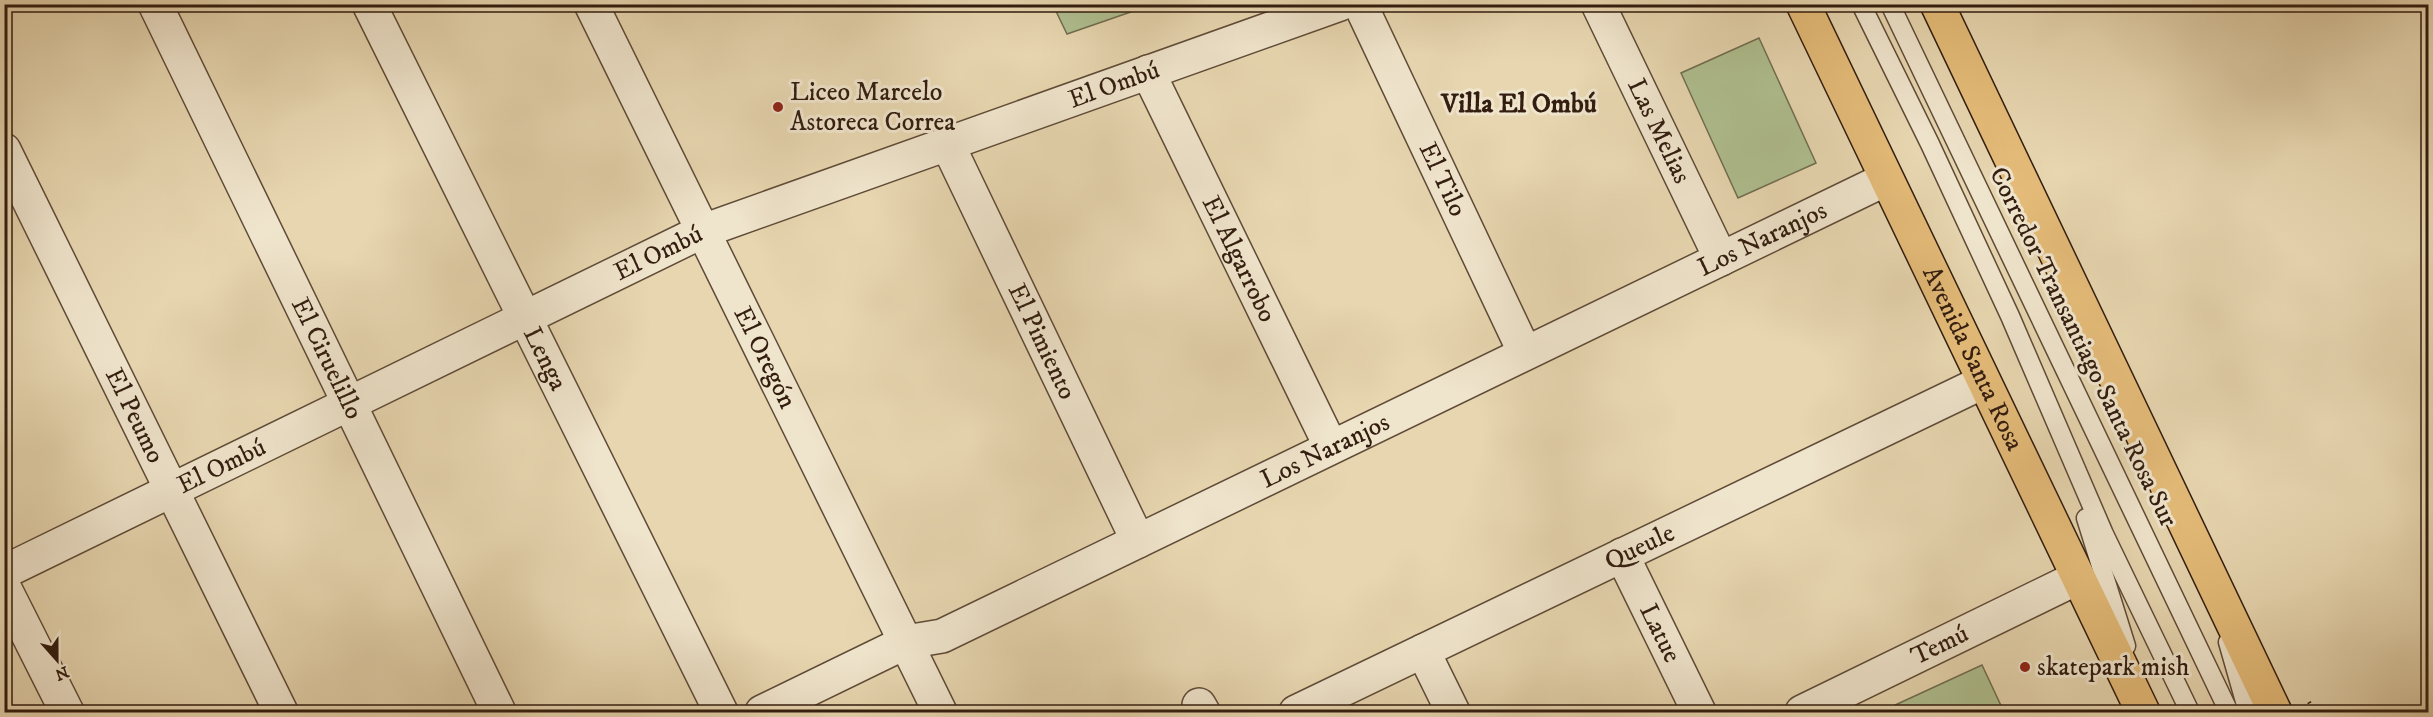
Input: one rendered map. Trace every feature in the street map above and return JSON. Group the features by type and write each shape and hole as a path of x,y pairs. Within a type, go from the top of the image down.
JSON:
{"main road":[{"name":"Avenida Santa Rosa","path":"1803,4 1983,382 2145,712"},
{"path":"1937,4 2275,712"}],"street":[{"name":"El Ciruelillo","path":"155,4 500,712"},
{"name":"Lenga","path":"369,4 721,712"},
{"name":"El Oregón","path":"591,4 940,712"},
{"name":"El Ombú","path":"4,572 703,231 1340,4"},
{"name":"El Tilo","path":"1360,4 1525,353"},
{"name":"Las Melias","path":"1598,4 1721,259"},
{"name":"El Algarrobo","path":"1148,72 1331,447"},
{"name":"El Pimiento","path":"947,143 1138,541"},
{"name":"El Peumo","path":"4,150 281,712"},
{"name":"Los Naranjos","path":"762,712 906,642 942,636 1886,179"},
{"name":"Queule","path":"1296,712 1983,382"},
{"name":"Latue","path":"1622,555 1699,712"},
{"name":"Temú","path":"1802,712 2078,578"},
{"path":"4,587 67,712"},
{"path":"1423,651 1453,712"}],"lane":[{"name":"Corredor Transantiago Santa Rosa Sur","path":"1861,4 1930,144 2010,316 2104,534 2190,712"},
{"name":"Corredor Transantiago Santa Rosa Sur","path":"1890,4 2229,712"},
{"path":"2055,422 2145,712"},
{"path":"2207,570 2248,712"}],"green space":[{"path":"1053,5 1151,5 1067,34"},
{"path":"1759,38 1816,163 1738,198 1681,73"},
{"path":"1982,665 2004,712 1880,712"}],"place":[{"name":"Liceo Marcelo Astoreca Correa","path":"778,107"},
{"name":"skatepark mish","path":"2025,667"}],"district":[{"name":"Villa El Ombú","path":"1519,104"}]}
